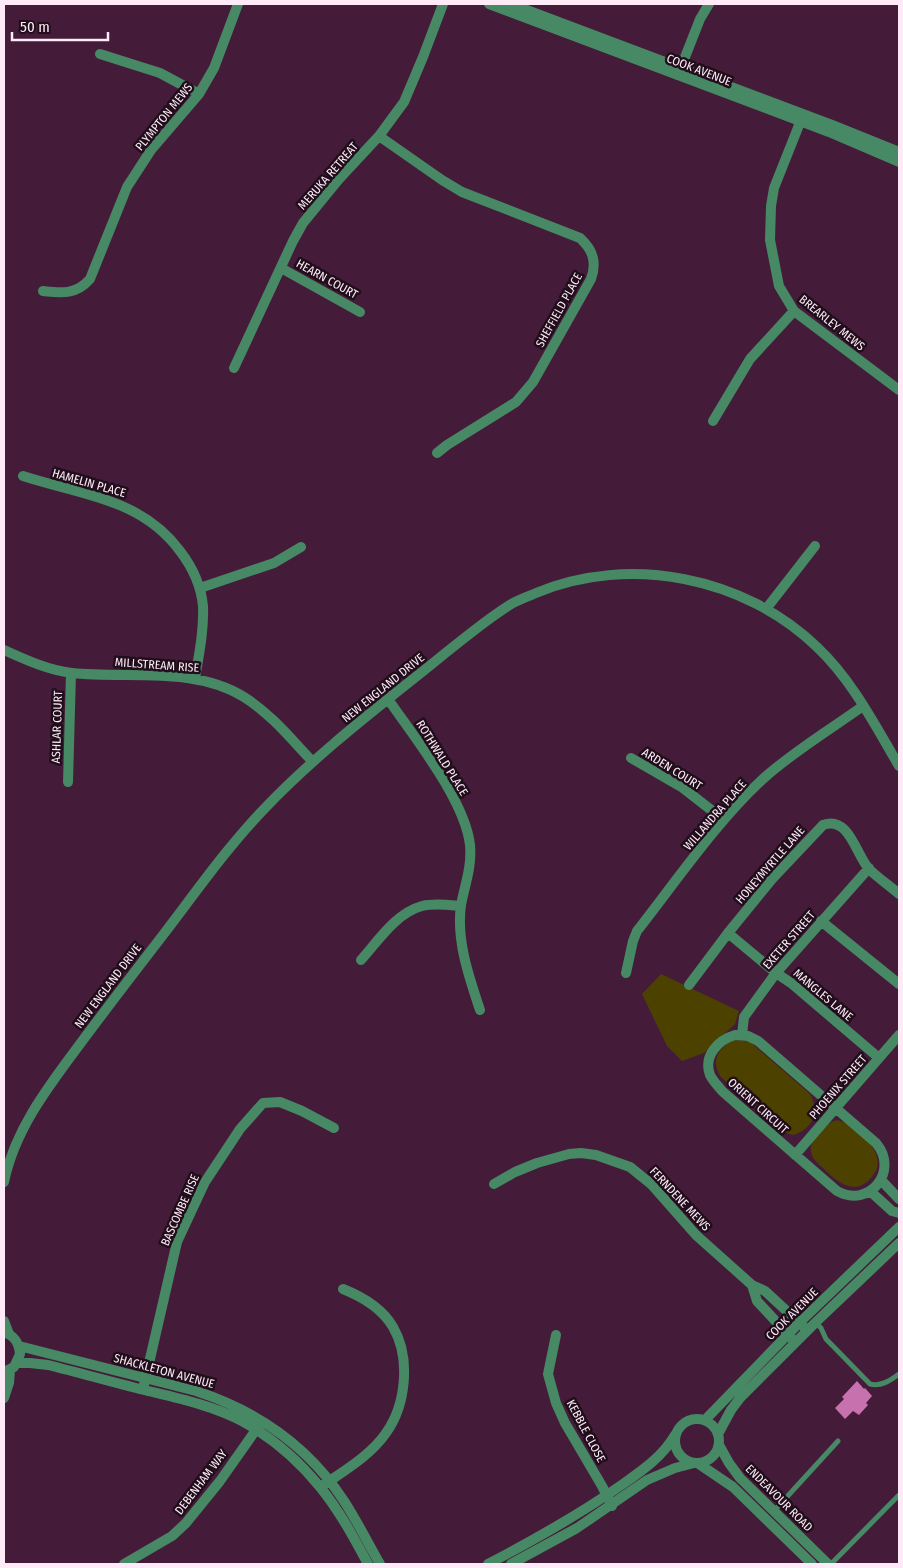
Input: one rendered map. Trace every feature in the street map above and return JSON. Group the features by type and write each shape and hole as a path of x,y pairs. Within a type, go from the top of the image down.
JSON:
{"street":[{"name":"PLYMPTON MEWS","path":"43,291 64,293 80,288 90,279 127,187 151,150 199,94 214,68 238,4"},
{"name":"MERUKA RETREAT","path":"234,368 304,223 339,179 379,136 404,102 443,4"},
{"name":"COOK AVENUE","path":"488,4 679,71"},
{"name":"COOK AVENUE","path":"511,4 802,118 899,152"},
{"path":"679,71 700,19 709,4"},
{"path":"100,54 160,72 199,94"},
{"name":"COOK AVENUE","path":"802,118 899,162"},
{"name":"BREARLEY MEWS","path":"802,118 774,188 770,240 779,286 794,311 899,390"},
{"name":"SHEFFIELD PLACE","path":"379,136 462,192 580,238 590,249 595,264 591,279 533,382 524,393 516,402 437,453"},
{"name":"HEARN COURT","path":"281,268 360,312"},
{"path":"713,421 750,358 794,311"},
{"name":"HAMELIN PLACE","path":"23,476 116,502 154,522 169,537 187,560 200,588 203,624 195,678"},
{"path":"200,588 274,563 301,546"},
{"path":"766,609 815,546"},
{"name":"NEW ENGLAND DRIVE","path":"4,1182 18,1140 36,1104 225,854 265,808 313,762 388,699 478,627 513,602 550,587 587,577 620,573 665,575 689,579 731,593 766,609 797,628 820,649 839,671 863,706 899,766"},
{"name":"MILLSTREAM RISE","path":"4,650 30,662 71,673 195,678 225,688 243,696 269,715 313,762"},
{"name":"ASHLAR COURT","path":"68,782 71,673"},
{"name":"ROTHWALD PLACE","path":"388,699 448,787 467,832 470,844 470,867 461,906 463,949 480,1010"},
{"name":"WILLANDRA PLACE","path":"626,973 637,931 724,820 775,769 863,706"},
{"name":"ARDEN COURT","path":"631,758 683,788 724,820"},
{"name":"HONEYMYRTLE LANE","path":"689,986 728,933 772,879 823,825 833,823 841,826 869,868 899,894"},
{"name":"EXETER STREET","path":"742,1035 744,1017 776,974 869,868"},
{"path":"361,960 392,926 414,909 432,905 461,906"},
{"path":"822,921 899,984"},
{"name":"MANGLES LANE","path":"728,933 776,974 791,983 879,1058"},
{"path":"742,1035 758,1041 880,1148 885,1164 881,1180 870,1191 892,1211 899,1214"},
{"name":"ORIENT CIRCUIT","path":"742,1035 728,1037 713,1050 709,1062 710,1074 722,1091 832,1188 842,1194 854,1196 870,1191"},
{"name":"PHOENIX STREET","path":"795,1155 899,1035"},
{"name":"BASCOMBE RISE","path":"143,1389 177,1242 205,1182 240,1129 263,1103 280,1102 334,1128"},
{"name":"FERNDENE MEWS","path":"494,1184 514,1172 537,1162 569,1154 596,1155 630,1167 651,1184 696,1235 752,1285 765,1291 807,1331"},
{"path":"881,1180 899,1199"},
{"name":"COOK AVENUE","path":"705,1420 792,1338 807,1331 812,1318 899,1228"},
{"name":"COOK AVENUE","path":"719,1440 731,1410 792,1338 800,1323 812,1318 899,1243"},
{"name":"FERNDENE MEWS","path":"752,1285 757,1301 792,1338"},
{"path":"321,1488 372,1449 386,1433 396,1416 402,1396 404,1374 401,1347 394,1328 382,1313 362,1297 343,1289"},
{"path":"4,1321 6,1333 17,1341 20,1354 10,1368 9,1383 4,1398"},
{"name":"KEBBLE CLOSE","path":"556,1335 548,1374 556,1403 565,1423 612,1506"},
{"name":"SHACKLETON AVENUE","path":"19,1346 218,1398 247,1411 288,1440 330,1481 344,1501 380,1564"},
{"name":"SHACKLETON AVENUE","path":"10,1368 30,1363 48,1365 216,1410 243,1422 290,1457 321,1488 336,1509 368,1564"},
{"path":"488,1564 529,1542 606,1495 650,1464 668,1447 679,1428 687,1421 694,1419 705,1420 713,1426 719,1440 713,1457 707,1461 675,1468 647,1480 612,1506 577,1528 511,1564"},
{"name":"DEBENHAM WAY","path":"124,1564 172,1536 186,1523 220,1481 262,1421"},
{"path":"676,1435 675,1446 678,1454 685,1460 696,1463"},
{"name":"ENDEAVOUR ROAD","path":"719,1440 729,1463 740,1478 829,1564"},
{"name":"ENDEAVOUR ROAD","path":"696,1463 733,1487 812,1564"}],"lane":[{"path":"812,1318 821,1328 826,1338 870,1384 875,1386 899,1374"},
{"path":"774,1511 838,1441"},
{"path":"829,1564 899,1495"}],"shaded area":[{"path":"661,974 739,1011 735,1024 704,1053 682,1061 667,1046 642,994"},
{"path":"732,1040 749,1041 810,1094 813,1100 814,1113 813,1119 806,1128 793,1135 780,1131 721,1077 716,1066 717,1056"},
{"path":"837,1120 847,1123 860,1133 873,1148 878,1160 875,1172 871,1178 859,1186 847,1186 836,1180 817,1163 811,1154 811,1146 814,1139 827,1125"}],"building":[{"path":"857,1381 872,1396 866,1403 868,1405 859,1415 853,1411 845,1419 835,1408 844,1399 842,1397"}]}
